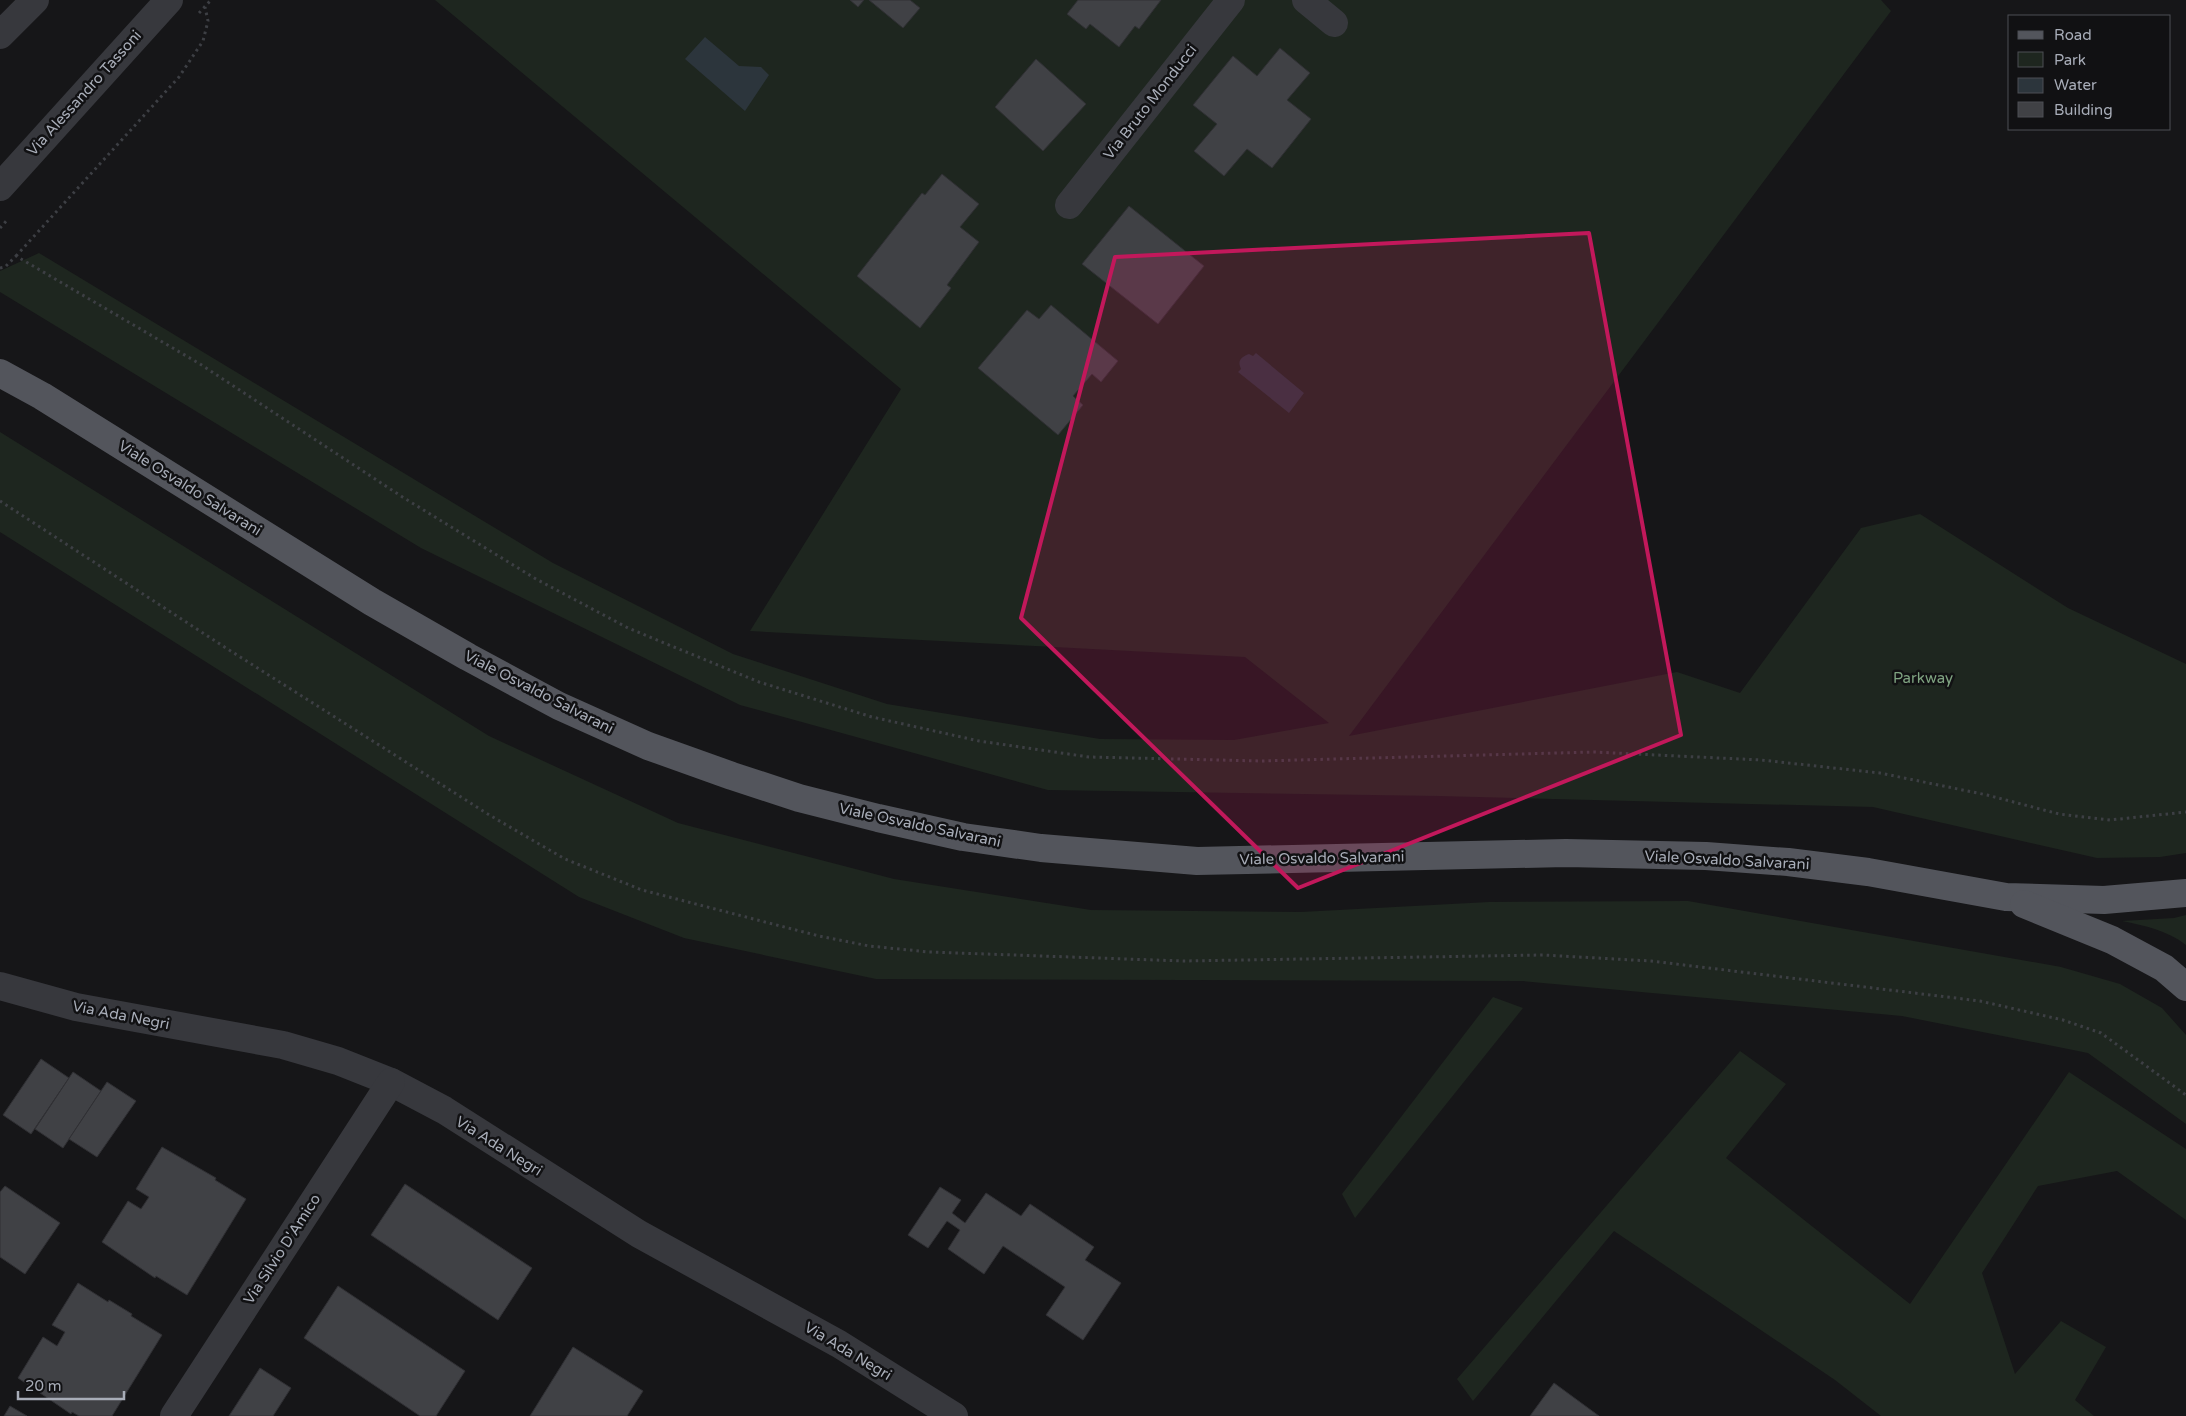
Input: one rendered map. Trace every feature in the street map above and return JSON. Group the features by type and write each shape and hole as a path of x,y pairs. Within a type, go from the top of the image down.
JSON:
{"main road":[{"name":"Viale Osvaldo Salvarani","path":"0,373 42,396 372,602 559,706 648,746 799,798 963,837 1112,855 1197,861 1566,853 1706,856 1788,862 1868,872 2006,897 2104,900 2186,893"},
{"name":"Viale Osvaldo Salvarani","path":"2006,897 2112,940 2164,968 2186,987"}],"street":[{"path":"0,35 35,0"},
{"name":"Via Alessandro Tassoni","path":"0,187 169,0"},
{"name":"Via Bruto Monducci","path":"1069,205 1231,0"},
{"path":"1306,0 1334,23"},
{"name":"Via Ada Negri","path":"0,986 76,1007 282,1045 338,1060 391,1082 444,1110 639,1234 839,1344 954,1416"},
{"name":"Via Silvio D'Amico","path":"174,1416 391,1082"}],"path":[{"path":"0,268 5,267 16,256 188,65 203,41 208,21 205,7"},
{"path":"16,256 200,364 404,498 536,579 628,628 759,682 872,717 979,741 1089,757 1261,761 1594,752 1761,760 1880,773 1987,795 2059,814 2110,820 2186,812"}],"highlighted area":[{"path":"1589,233 1681,735 1298,888 1021,618 1115,257"}],"green space":[{"name":"Parkway","path":"435,0 1881,0 1891,11 1349,736 1677,672 1740,693 1861,528 1920,514 2068,608 2186,664 2186,853 2160,857 2097,858 1873,807 1439,796 1048,790 740,705 421,548 0,292 0,271 39,253 553,563 733,654 887,704 1100,739 1234,740 1329,723 1245,657 750,631 901,389"},
{"path":"0,432 489,736 678,823 894,879 1091,910 1301,912 1489,902 1688,901 2061,967 2120,984 2162,1008 2186,1035 2186,1124 2088,1053 1902,1016 1522,981 876,979 684,938 579,897 0,532"},
{"path":"2186,915 2186,945 2163,932 2122,921 2174,918"},
{"path":"1493,997 1523,1008 1355,1218 1342,1194"},
{"path":"1740,1051 1786,1084 1726,1158 1910,1304 2069,1072 2186,1149 2186,1220 2117,1171 2038,1186 1982,1273 2015,1374 2061,1321 2106,1347 2075,1400 2094,1416 1881,1416 1835,1380 1614,1231 1473,1401 1457,1379"}],"water":[{"path":"705,37 739,66 761,67 769,75 745,111 685,59"},
{"path":"1256,353 1304,393 1289,413 1238,372 1241,369 1239,364 1242,358 1249,354 1253,356"}],"building":[{"path":"850,0 864,0 858,7"},
{"path":"869,0 910,0 920,8 903,28"},
{"path":"1078,0 1161,0 1139,29 1135,26 1119,47 1090,24 1086,29 1067,14"},
{"path":"1280,48 1310,73 1287,100 1311,119 1272,168 1247,149 1224,176 1194,151 1217,124 1193,105 1233,56 1257,76"},
{"path":"1036,59 1086,104 1043,151 995,107"},
{"path":"942,174 979,204 960,227 979,242 947,285 951,288 920,328 857,276 922,193 925,195"},
{"path":"1129,206 1204,266 1158,324 1082,264"},
{"path":"1051,305 1118,361 1101,382 1092,374 1073,396 1083,405 1058,435 978,368 1027,310 1039,319"},
{"path":"41,1059 69,1078 31,1134 3,1115"},
{"path":"73,1072 101,1091 63,1148 35,1129"},
{"path":"107,1082 136,1101 97,1157 69,1139"},
{"path":"162,1147 216,1178 215,1180 246,1199 187,1295 156,1276 155,1278 102,1242 128,1201 141,1209 149,1197 136,1189"},
{"path":"405,1184 532,1268 498,1320 371,1235"},
{"path":"5,1186 60,1223 25,1274 0,1257 0,1192"},
{"path":"940,1187 961,1200 952,1213 965,1223 986,1193 1021,1216 1030,1204 1094,1247 1085,1260 1121,1283 1083,1340 1046,1315 1065,1287 1003,1246 984,1274 948,1249 960,1230 947,1221 928,1248 908,1235"},
{"path":"78,1283 108,1302 109,1300 132,1314 131,1316 162,1335 112,1416 79,1416 72,1412 71,1414 18,1378 43,1337 57,1346 65,1332 52,1325"},
{"path":"338,1286 465,1371 436,1416 420,1416 304,1338"},
{"path":"573,1347 643,1391 627,1416 530,1416"},
{"path":"260,1368 291,1388 273,1416 229,1416"},
{"path":"1554,1383 1599,1416 1530,1416"},
{"path":"10,1406 27,1416 4,1416"}]}
